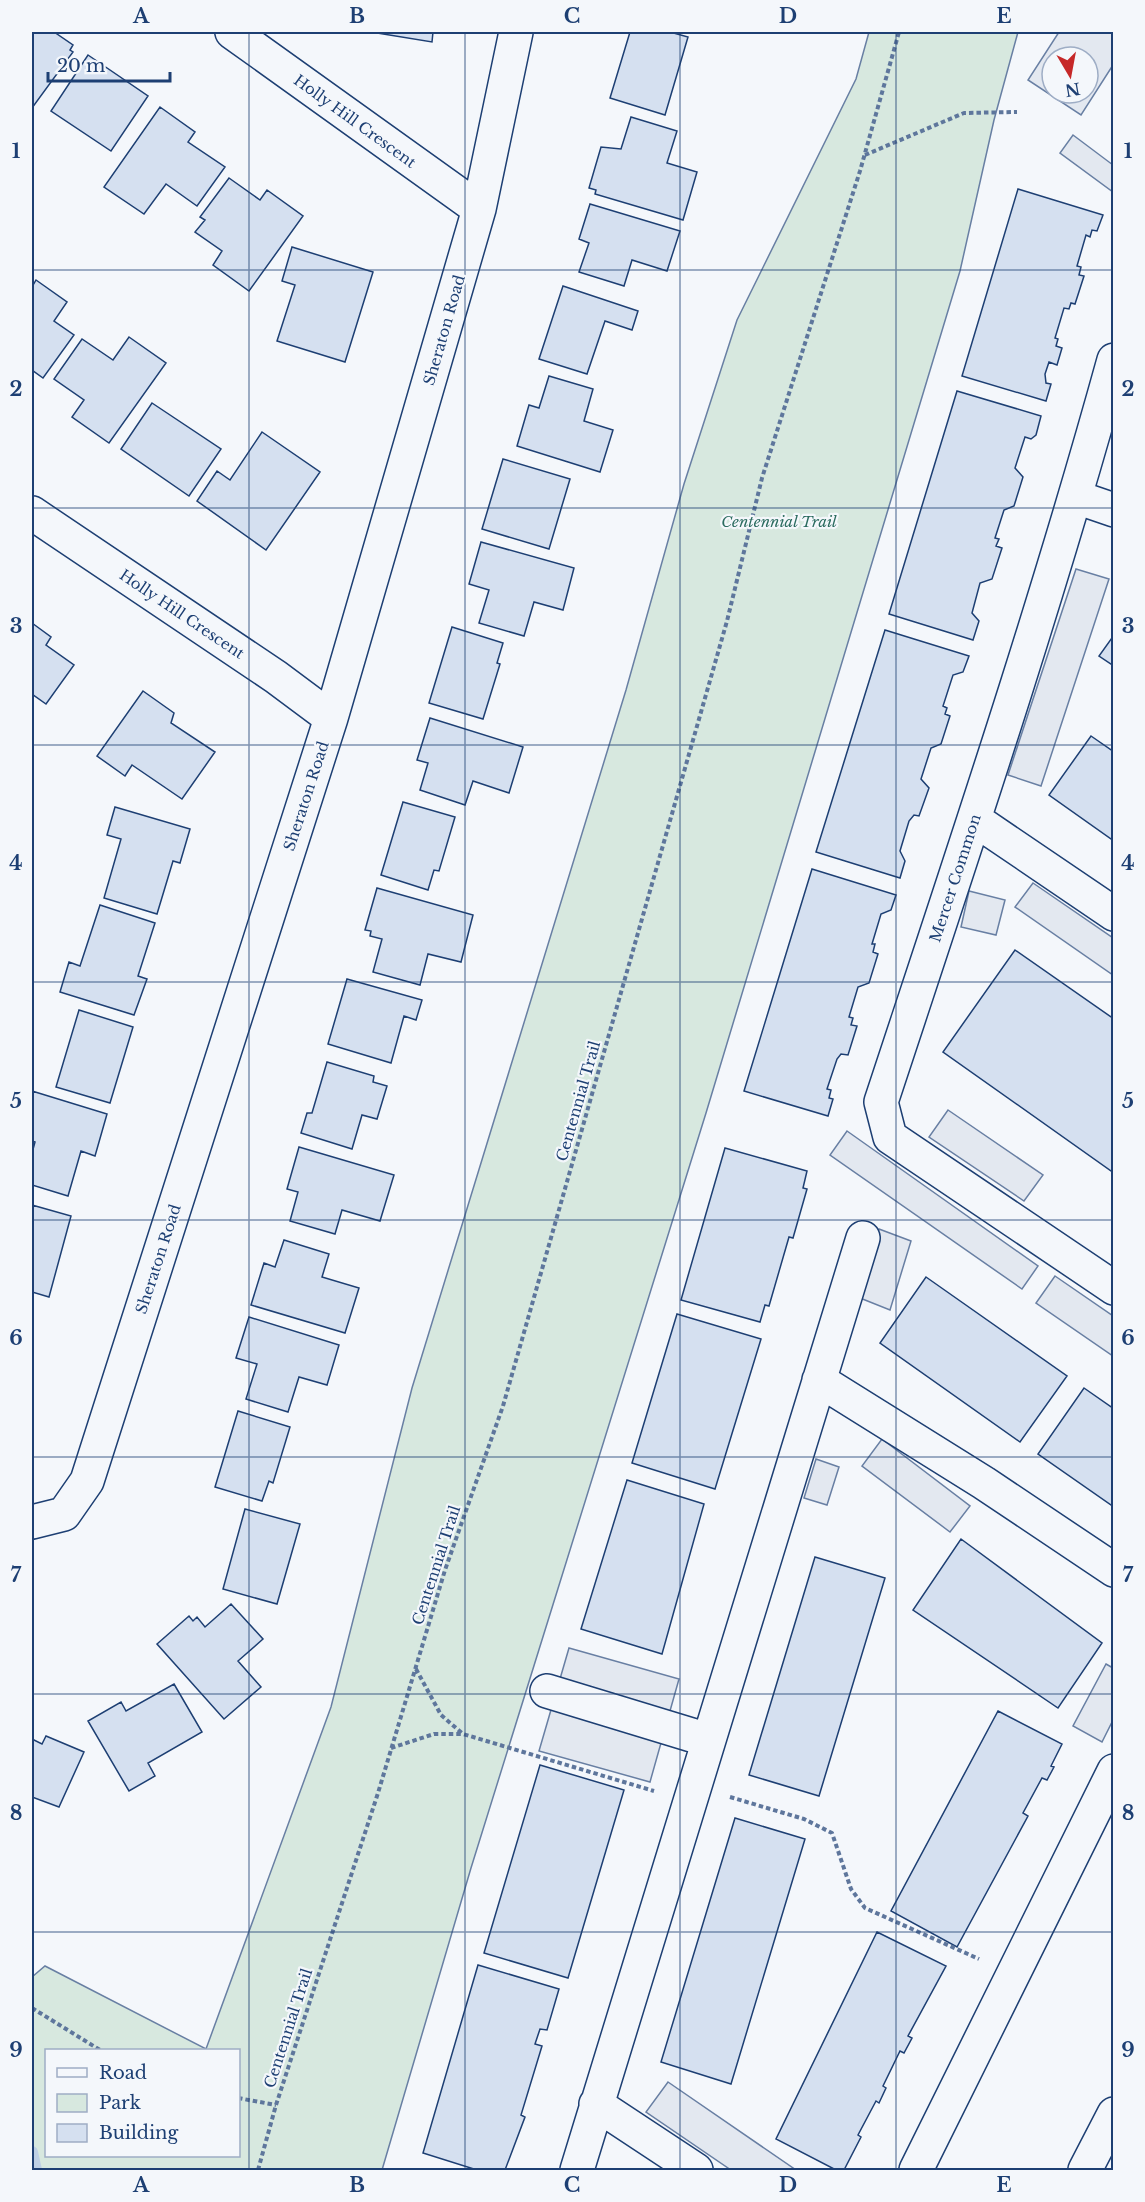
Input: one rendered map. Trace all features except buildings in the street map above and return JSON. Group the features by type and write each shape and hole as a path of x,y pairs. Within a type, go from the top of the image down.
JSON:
{"street":[{"name":"Holly Hill Crescent","path":"232,32 479,210"},
{"name":"Sheraton Road","path":"32,1522 64,1514 87,1481 331,718 479,210 516,32"},
{"name":"Mercer Common","path":"1113,360 1076,497 881,1102 890,1137 1113,1288"},
{"path":"1076,497 1113,510"},
{"name":"Holly Hill Crescent","path":"32,513 276,677 331,718"},
{"path":"974,819 1113,914"},
{"path":"577,2170 863,1238"},
{"path":"819,1380 984,1483 1113,1570"},
{"path":"547,1691 708,1740"},
{"path":"916,2170 1113,1771"},
{"path":"596,2104 696,2170"},
{"path":"1085,2170 1113,2114"}],"path":[{"name":"Centennial Trail","path":"258,2170 276,2105 391,1748 445,1570 503,1406 727,621 762,478 865,155 899,32"},
{"path":"865,155 964,113 1017,112"},
{"path":"415,1668 441,1715 463,1734"},
{"path":"391,1748 434,1734 463,1734 691,1794 817,1824 832,1833 851,1889 865,1908 957,1951 1013,1973"},
{"path":"32,2008 98,2049"},
{"path":"240,2098 276,2105"}],"green space":[{"name":"Centennial Trail","path":"869,32 1018,32 994,120 960,271 706,1113 471,1868 382,2170 32,2170 32,1977 45,1966 206,2049 331,1707 412,1388 626,690 684,484 737,320 856,79"}],"shaded area":[{"path":"1059,32 1113,32 1113,65 1100,85 1100,45 1051,45"},
{"path":"1040,61 1040,88 1028,80"},
{"path":"1066,105 1087,105 1081,115"},
{"path":"1073,135 1113,165 1113,192 1060,153"},
{"path":"1076,569 1109,579 1041,786 1008,775"},
{"path":"1033,883 1113,938 1113,975 1015,907"},
{"path":"969,891 1005,900 996,935 961,927"},
{"path":"948,1110 1043,1175 1024,1201 929,1137"},
{"path":"847,1131 1038,1266 1022,1289 830,1155"},
{"path":"879,1229 911,1241 890,1310 860,1298"},
{"path":"1055,1276 1113,1316 1113,1356 1036,1303"},
{"path":"882,1439 970,1506 950,1532 862,1466"},
{"path":"816,1459 839,1467 827,1505 804,1498"},
{"path":"569,1648 679,1679 650,1782 539,1751"},
{"path":"1106,1664 1113,1668 1113,1720 1102,1742 1073,1726"},
{"path":"668,2082 796,2170 731,2170 646,2112"}],"waterway":[{"path":"32,2152 36,2170"}]}
